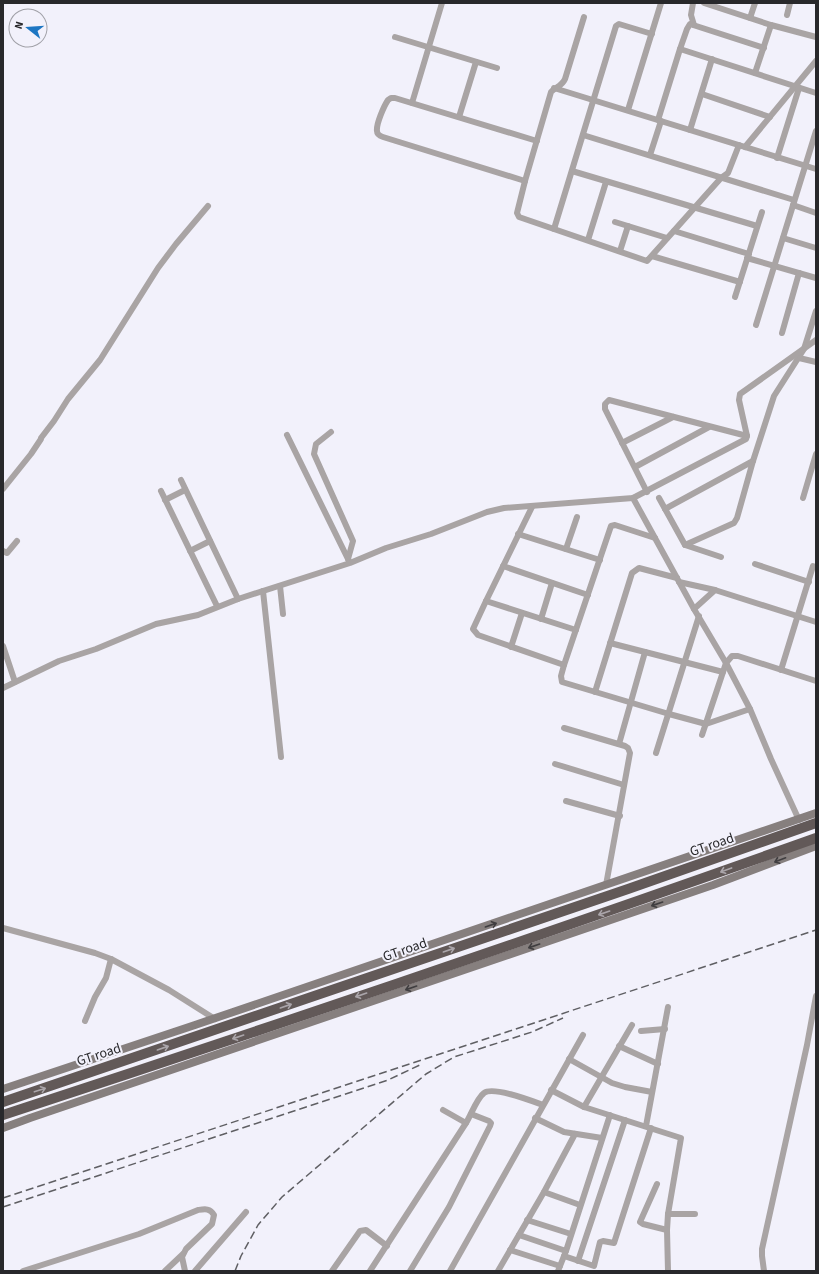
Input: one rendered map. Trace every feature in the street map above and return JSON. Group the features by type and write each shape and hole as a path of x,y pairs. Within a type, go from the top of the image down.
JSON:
{"highway":[{"name":"GT road","path":"3,1102 628,890 816,823"},
{"name":"GT road","path":"3,1115 141,1070 608,911 816,838"}],"main road":[{"path":"3,1089 215,1019 816,813"},
{"path":"3,1128 713,885 816,846"}],"street":[{"path":"412,103 442,3"},
{"path":"628,110 661,3"},
{"path":"693,3 691,15 694,25"},
{"path":"704,3 816,37"},
{"path":"750,18 755,3"},
{"path":"787,15 790,3"},
{"path":"584,17 565,79 562,84 554,88 551,92 525,181 518,216 645,261 652,256 721,178 728,173 742,146 797,87 816,61"},
{"path":"554,229 617,24 622,24 652,34"},
{"path":"650,155 680,49 690,24 764,48"},
{"path":"755,73 772,24"},
{"path":"395,37 497,68"},
{"path":"680,49 816,93"},
{"path":"690,130 712,59"},
{"path":"459,117 476,62"},
{"path":"777,158 797,87"},
{"path":"554,88 816,169"},
{"path":"702,94 770,117"},
{"path":"525,181 383,137 378,135 377,126 388,100 395,98 537,141"},
{"path":"756,325 816,131"},
{"path":"583,135 721,178 794,203 816,213"},
{"path":"572,171 757,226"},
{"path":"588,240 606,182"},
{"path":"3,489 31,454 66,402 100,360 158,268 208,206"},
{"path":"735,297 762,212"},
{"path":"614,222 667,238"},
{"path":"620,251 628,226"},
{"path":"674,230 774,266 816,278"},
{"path":"783,238 816,248"},
{"path":"652,256 740,282"},
{"path":"782,333 799,273"},
{"path":"686,546 736,521 774,396 804,349 816,310"},
{"path":"747,436 739,400 740,394 816,340"},
{"path":"799,358 816,362"},
{"path":"647,492 605,409 605,404 609,400 747,436"},
{"path":"622,443 673,417"},
{"path":"634,467 710,427"},
{"path":"331,432 316,444 314,454 353,541 349,561"},
{"path":"287,435 349,561"},
{"path":"3,688 59,661 96,649 156,624 198,615 217,606 431,534 487,512 504,508 633,498 744,440 747,436"},
{"path":"803,498 816,454"},
{"path":"665,509 753,462"},
{"path":"180,480 238,599"},
{"path":"165,500 185,490"},
{"path":"161,491 217,606"},
{"path":"633,498 694,609 726,663 750,709 799,820"},
{"path":"659,498 686,546 721,557"},
{"path":"532,507 474,626 474,629 475,632 511,647 564,665"},
{"path":"566,548 577,517"},
{"path":"655,538 612,526 610,528 564,665 561,676 562,682 706,724 750,709"},
{"path":"518,534 600,560"},
{"path":"3,552 7,553 16,541"},
{"path":"190,551 210,541"},
{"path":"754,564 809,582"},
{"path":"503,566 588,596"},
{"path":"781,670 813,566"},
{"path":"595,692 634,570 639,568 816,622"},
{"path":"541,619 552,583"},
{"path":"280,586 283,614"},
{"path":"694,609 715,590"},
{"path":"263,591 281,757"},
{"path":"486,601 576,630"},
{"path":"511,647 522,612"},
{"path":"656,753 699,616"},
{"path":"610,643 685,661 723,672"},
{"path":"3,646 15,682"},
{"path":"619,744 645,652"},
{"path":"702,736 726,663 734,655 816,681"},
{"path":"564,728 619,744 628,748 630,753 620,816 606,885"},
{"path":"555,764 624,785"},
{"path":"566,801 620,816"},
{"path":"3,928 95,953 111,959 169,990 215,1019"},
{"path":"85,1021 93,1001 106,978 111,959"},
{"path":"764,1271 762,1249 816,1001"},
{"path":"519,1235 578,1261 594,1266 600,1242 603,1241 614,1243 648,1127 652,1092 668,1007"},
{"path":"584,1107 632,1025"},
{"path":"641,1030 665,1029"},
{"path":"450,1271 582,1035"},
{"path":"619,1046 658,1064"},
{"path":"569,1059 601,1078 618,1085 652,1092"},
{"path":"551,1090 584,1107 681,1138 668,1214 668,1271"},
{"path":"370,1271 466,1123 479,1098 484,1093 487,1091 512,1095 542,1105"},
{"path":"443,1110 466,1123"},
{"path":"410,1271 449,1207 490,1126 491,1123 489,1121 471,1114"},
{"path":"510,1250 559,1269 610,1115"},
{"path":"535,1118 564,1132 602,1138"},
{"path":"578,1261 625,1120"},
{"path":"498,1271 544,1192 575,1134"},
{"path":"657,1184 640,1222 667,1230"},
{"path":"544,1192 580,1205"},
{"path":"27,1270 139,1234 198,1210 209,1209 214,1215 212,1224 165,1271"},
{"path":"195,1271 246,1212"},
{"path":"668,1214 695,1214"},
{"path":"527,1220 571,1234"},
{"path":"332,1271 362,1230 366,1230 387,1246"},
{"path":"183,1254 185,1271"}],"railway":[{"path":"3,1198 816,930"},
{"path":"235,1271 241,1256 258,1225 282,1197 426,1074 454,1057 532,1032 563,1018"},
{"path":"3,1207 388,1080 422,1064"}]}
